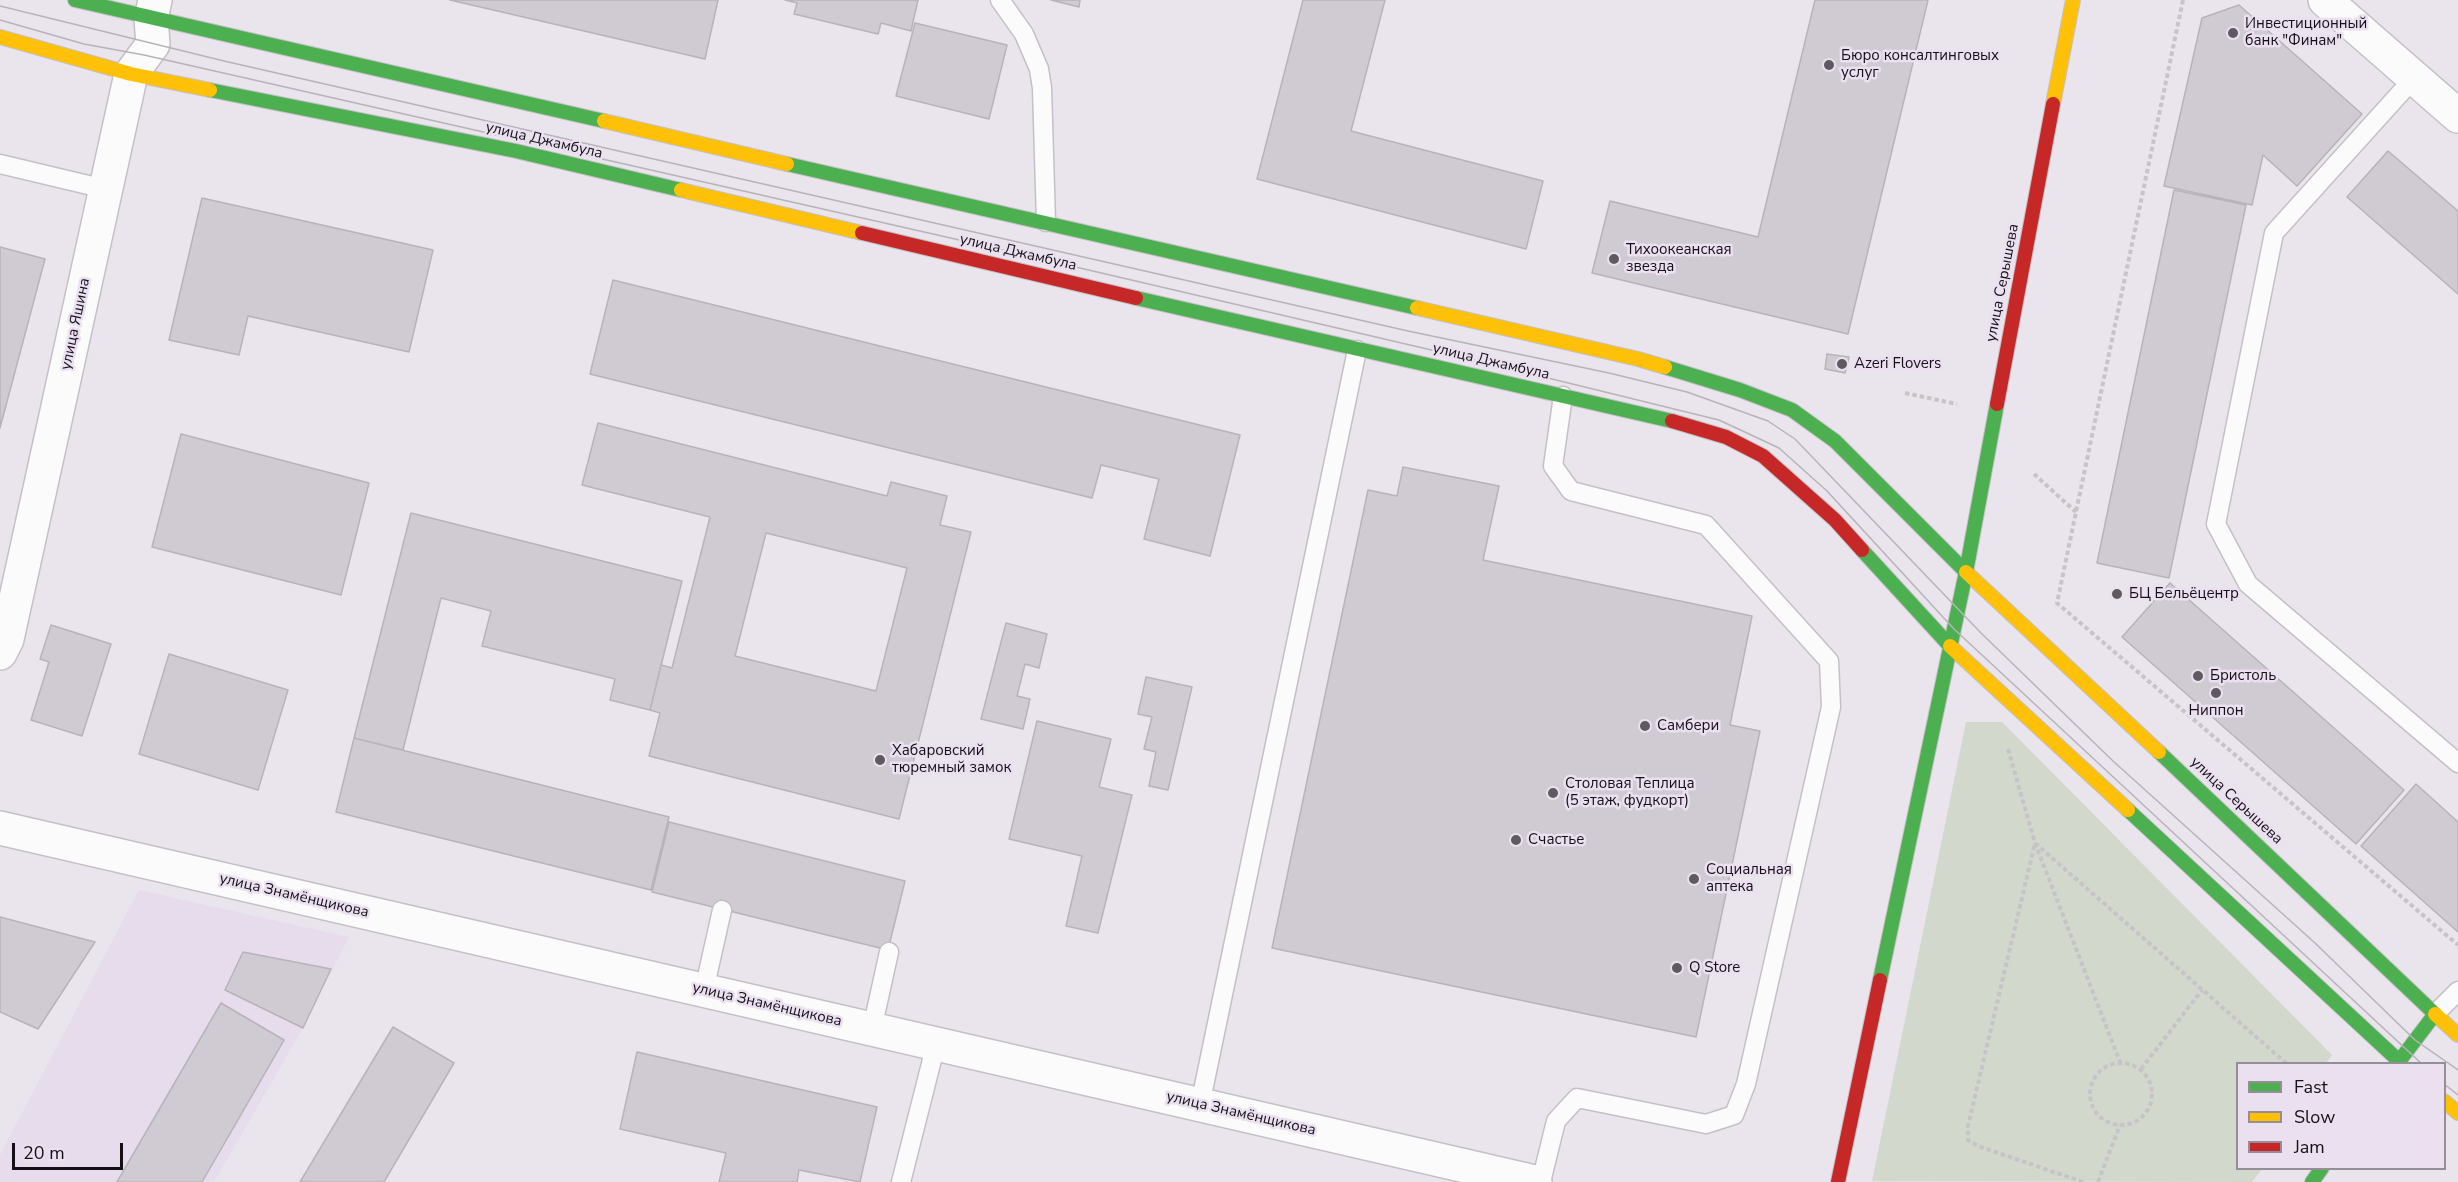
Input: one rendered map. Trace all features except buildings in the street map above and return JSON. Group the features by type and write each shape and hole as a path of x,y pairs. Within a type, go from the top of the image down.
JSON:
{"street":[{"path":"75,0 153,9 1046,222 1638,359 1740,390 1792,410 1834,441 1966,572"},
{"name":"улица Серышева","path":"1838,1182 1966,572 2073,0"},
{"path":"2325,0 2458,116"},
{"name":"улица Яшина","path":"2,642 130,74 153,44 153,9"},
{"name":"улица Джамбула","path":"0,36 130,74 516,151 1357,350 1665,419 1726,437 1763,456 1835,520 1950,646 2400,1062"},
{"name":"улица Серышева","path":"1966,572 2256,842 2435,1014"},
{"name":"улица Знамёнщикова","path":"0,828 1535,1182"},
{"path":"2400,1062 2435,1014 2458,1035"},
{"path":"2446,1102 2458,1113"}],"lane":[{"path":"1000,0 1024,34 1039,69 1042,88 1046,222"},
{"path":"2414,78 2274,233 2216,524 2248,584 2457,758"},
{"path":"0,164 105,189"},
{"path":"1200,1105 1357,350"},
{"path":"1541,1182 1556,1121 1577,1098 1706,1124 1734,1115 1746,1083 1831,707 1829,661 1706,525 1571,491 1553,466 1563,396"},
{"path":"704,990 722,910"},
{"path":"872,1029 889,952"},
{"path":"2435,1014 2458,991"},
{"path":"901,1182 936,1044"}],"path":[{"path":"2183,0 2057,603 2458,945"},
{"path":"1905,393 1957,404"},
{"path":"2034,474 2076,512"},
{"path":"2006,741 2035,843 2120,1062"},
{"path":"2035,843 2285,1062"},
{"path":"2035,843 1968,1126 1968,1140 1978,1146 2083,1182"},
{"path":"2140,1069 2202,990"},
{"path":"2120,1062 2140,1069 2151,1085 2151,1104 2139,1119 2120,1125 2100,1118 2090,1099 2089,1088 2100,1069 2120,1062"},
{"path":"2098,1182 2120,1125"}],"shaded area":[{"path":"1966,722 2002,722 2332,1055 2327,1062 2236,1062 2236,1170 2261,1170 2252,1182 1872,1181"},
{"path":"139,890 349,937 303,1028 214,1182 0,1182 0,1155"}],"tram line":[{"path":"0,6 224,61 1408,331 1609,373 1687,392 1768,421 1795,439 1981,633 2113,761 2315,943 2415,1040 2458,1070"},
{"path":"0,20 84,44 144,55 977,244 1483,362 1719,420 1779,448 1827,491 1954,629 2420,1062"},
{"path":"2446,1086 2458,1095"}],"traffic: fast":[{"path":"75,0 604,121"},
{"path":"210,90 516,151 681,190"},
{"path":"787,164 1417,308"},
{"path":"1136,298 1672,421"},
{"path":"1665,367 1740,390 1792,410 1835,441 1966,572"},
{"path":"1880,980 1966,572 1997,404"},
{"path":"1862,550 1950,646"},
{"path":"2159,752 2435,1014 2399,1062"},
{"path":"2128,810 2399,1061"},
{"path":"2312,1182 2321,1170"}],"traffic: slow":[{"path":"2053,104 2073,0"},
{"path":"0,37 131,74 210,90"},
{"path":"604,121 787,164"},
{"path":"681,190 862,233"},
{"path":"1417,308 1665,367"},
{"path":"1966,572 2159,752"},
{"path":"1950,646 2128,810"},
{"path":"2435,1014 2458,1035"},
{"path":"2446,1103 2458,1113"}],"traffic: jam":[{"path":"1997,404 2053,104"},
{"path":"862,233 1136,298"},
{"path":"1672,421 1726,437 1763,456 1835,520 1862,550"},
{"path":"1838,1182 1880,980"}],"place":[{"name":"Инвестиционный банк \"Финам\"","path":"2233,33"},
{"name":"Бюро консалтинговых услуг","path":"1829,65"},
{"name":"Тихоокеанская звезда","path":"1614,259"},
{"name":"Azeri Flovers","path":"1842,364"},
{"name":"БЦ Бельёцентр","path":"2117,594"},
{"name":"Бристоль","path":"2198,676"},
{"name":"Ниппон","path":"2216,693"},
{"name":"Самбери","path":"1645,726"},
{"name":"Хабаровский тюремный замок","path":"880,760"},
{"name":"Столовая Теплица (5 этаж, фудкорт)","path":"1553,793"},
{"name":"Счастье","path":"1516,840"},
{"name":"Социальная аптека","path":"1694,879"},
{"name":"Q Store","path":"1677,968"}]}
